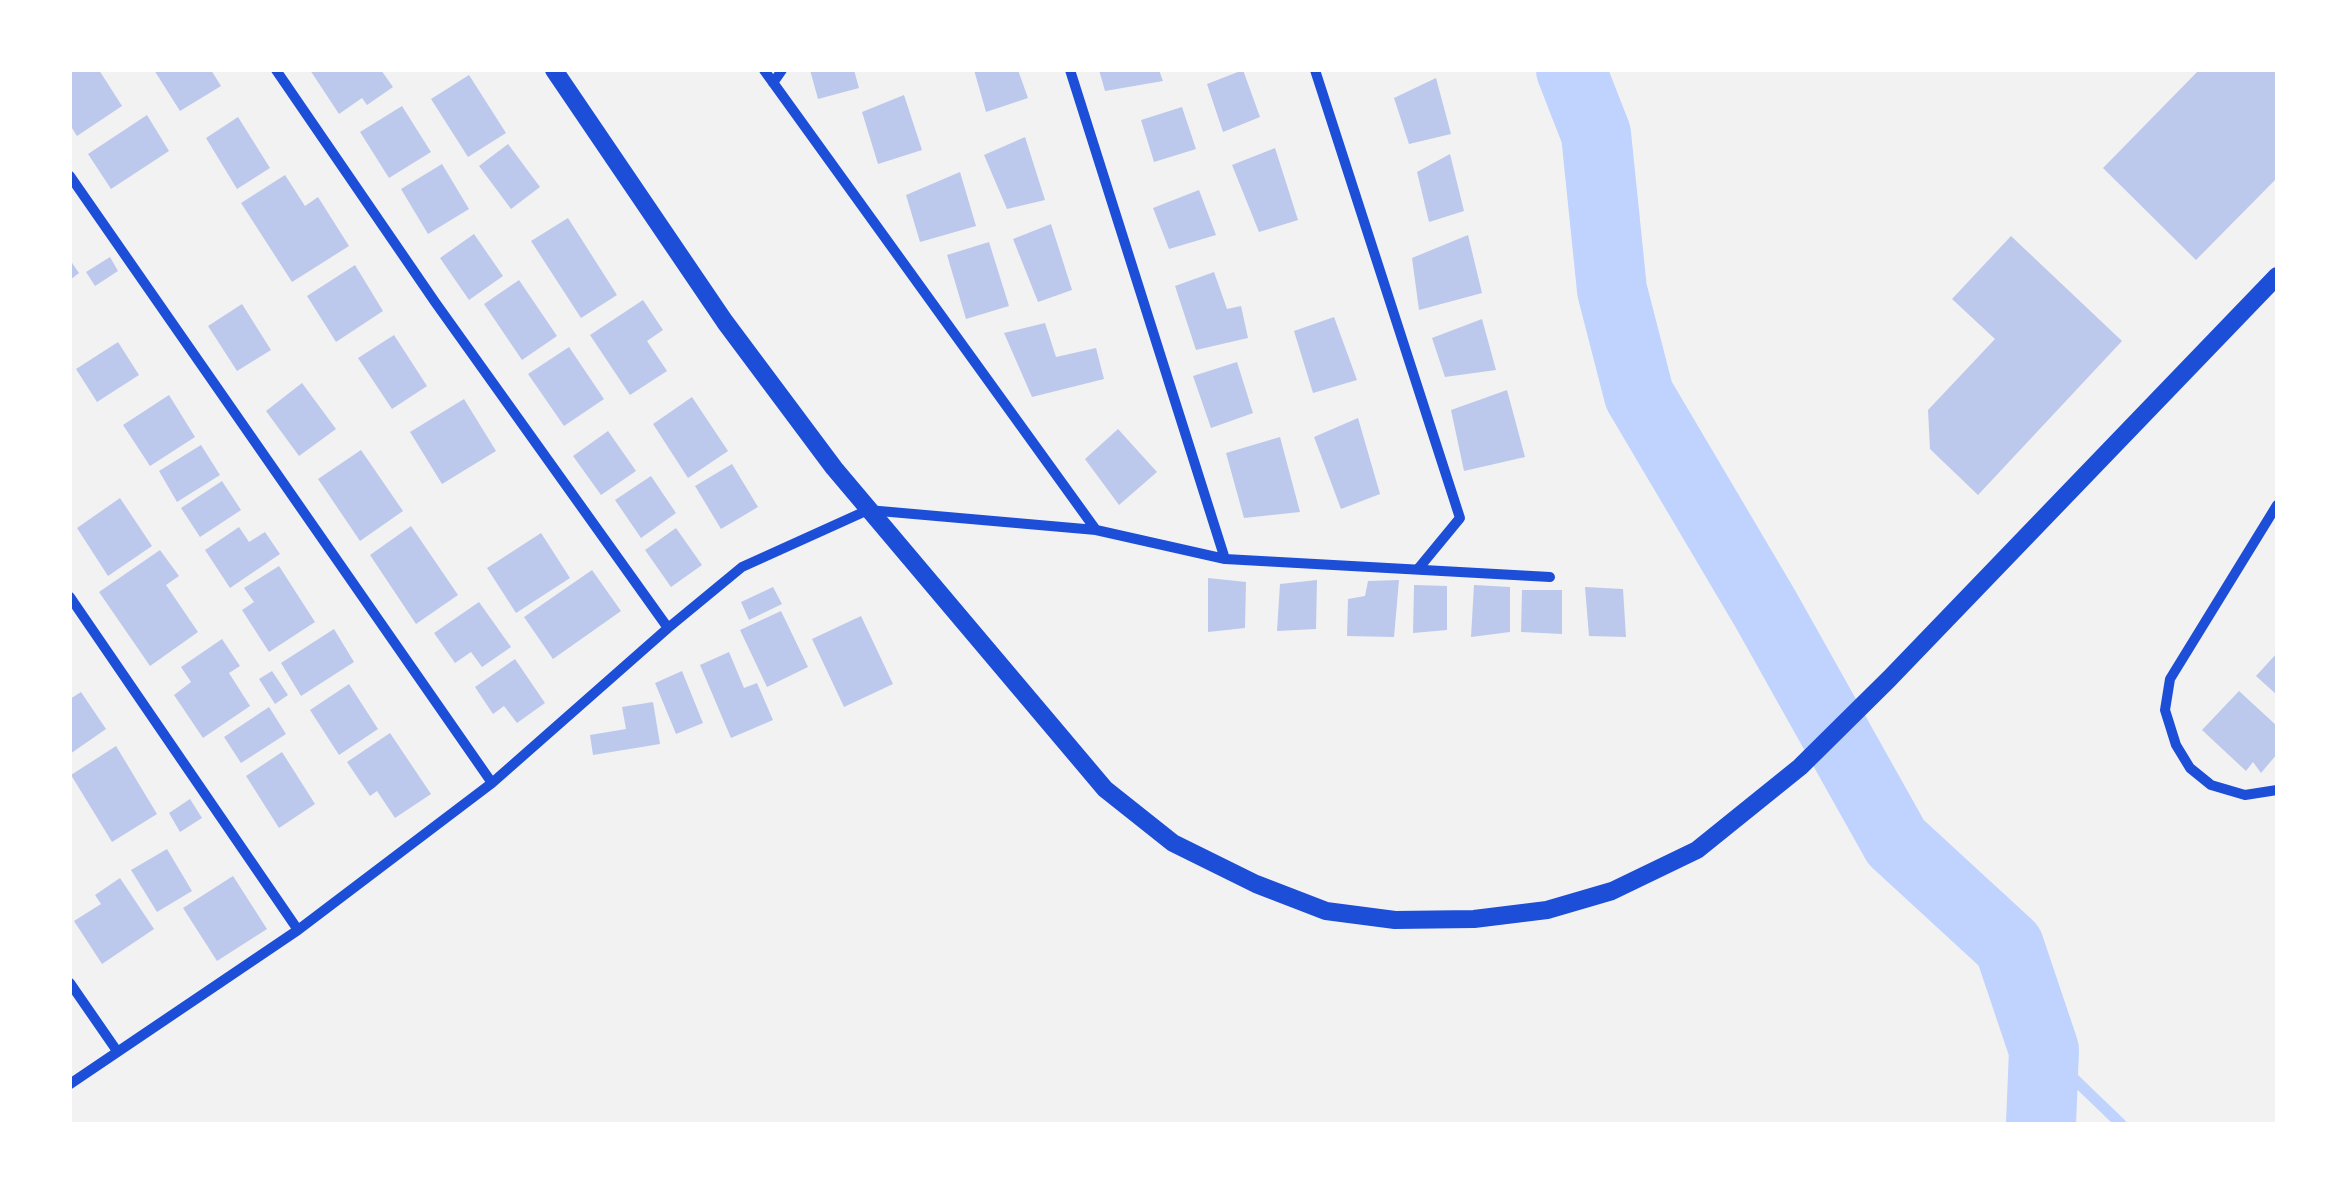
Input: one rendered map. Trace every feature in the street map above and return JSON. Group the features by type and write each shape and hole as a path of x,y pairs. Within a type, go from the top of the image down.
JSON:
{"street":[{"path":"276,70 435,302 668,628"},
{"path":"554,70 724,322 868,510 1104,789 1173,843 1256,884 1326,911 1395,920 1474,920 1546,910 1612,891 1697,850 1800,766 1890,679 2277,276"},
{"path":"764,70 1096,530"},
{"path":"773,83 782,70"},
{"path":"1070,70 1225,558"},
{"path":"1315,70 1460,518 1418,569"},
{"path":"70,176 492,783"},
{"path":"2277,504 2176,666 2166,710 2176,746 2190,768 2211,784 2245,795 2277,790"},
{"path":"70,1084 298,930 492,783 742,567 868,510 1096,530 1225,558 1550,577"},
{"path":"70,597 298,930"},
{"path":"70,983 117,1051"}],"building":[{"path":"70,70 99,70 122,106 77,136 70,125"},
{"path":"154,70 211,70 221,86 180,111"},
{"path":"310,70 381,70 393,87 367,105 362,98 339,114"},
{"path":"810,70 854,70 859,88 818,99"},
{"path":"974,70 1018,70 1028,98 986,112"},
{"path":"1099,70 1159,70 1163,81 1105,91"},
{"path":"1243,70 1260,117 1223,132 1207,84"},
{"path":"2199,70 2277,70 2277,178 2196,260 2103,168"},
{"path":"469,75 506,133 468,157 431,99"},
{"path":"1436,78 1451,134 1409,144 1394,98"},
{"path":"904,95 922,150 878,164 862,112"},
{"path":"402,106 431,152 389,178 360,132"},
{"path":"1182,107 1196,149 1154,162 1141,120"},
{"path":"147,115 169,151 111,189 88,154"},
{"path":"238,117 270,168 237,189 206,138"},
{"path":"1025,137 1045,200 1007,209 984,155"},
{"path":"508,144 540,187 511,209 479,166"},
{"path":"1275,148 1298,220 1259,232 1232,165"},
{"path":"1450,154 1464,211 1429,222 1417,172"},
{"path":"442,164 469,209 428,234 401,189"},
{"path":"960,172 976,226 920,242 906,195"},
{"path":"285,175 305,206 318,197 349,246 292,282 241,203"},
{"path":"1199,190 1216,235 1169,249 1153,208"},
{"path":"568,218 617,295 581,318 531,241"},
{"path":"1051,224 1072,290 1038,302 1013,239"},
{"path":"474,234 503,276 469,300 440,258"},
{"path":"1468,235 1482,293 1419,310 1412,258"},
{"path":"2011,236 2122,341 1978,495 1930,449 1928,410 1995,339 1952,299"},
{"path":"989,242 1009,306 966,319 947,255"},
{"path":"110,257 118,271 95,286 86,272"},
{"path":"70,260 79,273 70,280"},
{"path":"355,265 383,311 336,342 307,296"},
{"path":"1214,272 1227,309 1241,306 1248,338 1196,350 1175,286"},
{"path":"519,280 557,336 522,360 484,304"},
{"path":"643,300 663,330 647,341 667,371 630,395 590,335"},
{"path":"242,304 271,350 237,371 208,326"},
{"path":"1334,317 1357,380 1313,393 1294,331"},
{"path":"1482,319 1496,370 1445,377 1432,338"},
{"path":"1045,323 1056,357 1096,348 1104,379 1032,397 1004,333"},
{"path":"394,335 427,386 392,409 358,358"},
{"path":"118,342 139,375 97,402 76,369"},
{"path":"569,347 604,399 564,426 528,374"},
{"path":"1237,362 1253,413 1211,428 1193,376"},
{"path":"302,383 336,429 299,456 266,411"},
{"path":"1507,390 1525,457 1464,471 1451,410"},
{"path":"169,395 195,437 150,466 123,425"},
{"path":"692,397 728,451 688,478 653,424"},
{"path":"464,399 496,451 442,484 410,432"},
{"path":"1358,418 1380,494 1341,509 1314,437"},
{"path":"1118,429 1157,472 1119,505 1085,459"},
{"path":"608,431 636,471 601,495 573,456"},
{"path":"1280,437 1300,512 1244,518 1226,453"},
{"path":"201,445 220,475 177,502 159,471"},
{"path":"361,450 403,511 360,541 318,479"},
{"path":"732,464 758,507 721,529 695,486"},
{"path":"651,476 676,513 641,538 615,500"},
{"path":"222,481 241,510 200,537 181,508"},
{"path":"120,498 152,546 108,576 77,528"},
{"path":"411,526 458,595 416,624 370,555"},
{"path":"239,527 249,542 265,532 280,554 230,588 205,550"},
{"path":"676,528 702,565 671,587 645,550"},
{"path":"541,533 570,578 516,613 487,568"},
{"path":"160,550 179,576 166,585 198,632 150,666 99,592"},
{"path":"279,566 315,622 269,652 242,610 254,602 244,588"},
{"path":"592,570 621,611 553,659 524,617"},
{"path":"1208,578 1246,582 1245,628 1208,632"},
{"path":"1317,580 1316,629 1277,631 1280,584"},
{"path":"1399,580 1394,637 1347,636 1348,599 1365,596 1368,581"},
{"path":"1414,585 1447,586 1447,630 1413,633"},
{"path":"1474,585 1510,587 1510,632 1471,637"},
{"path":"773,587 782,604 749,620 741,602"},
{"path":"1585,587 1623,589 1626,637 1589,636"},
{"path":"1522,590 1562,590 1562,634 1521,632"},
{"path":"479,602 511,647 482,667 471,652 455,663 434,633"},
{"path":"781,611 808,667 767,687 740,630"},
{"path":"861,616 893,684 844,707 812,639"},
{"path":"334,629 354,662 301,696 281,663"},
{"path":"222,639 240,666 229,673 250,706 203,738 174,695 191,682 181,667"},
{"path":"729,652 744,688 757,683 773,720 731,738 700,665"},
{"path":"2277,653 2277,695 2256,676"},
{"path":"515,659 545,703 517,723 504,706 493,714 475,687"},
{"path":"272,671 288,695 275,704 259,679"},
{"path":"682,671 703,723 676,734 655,683"},
{"path":"349,684 378,729 339,755 310,710"},
{"path":"2239,691 2277,726 2277,754 2261,773 2253,762 2246,771 2202,730"},
{"path":"81,692 106,729 70,754 70,699"},
{"path":"653,702 660,744 593,755 590,735 626,729 622,707"},
{"path":"269,707 286,734 241,763 224,737"},
{"path":"390,733 431,794 395,818 377,791 370,796 347,762"},
{"path":"116,746 157,814 112,842 71,775"},
{"path":"282,752 315,804 279,828 246,776"},
{"path":"190,799 202,818 180,832 169,813"},
{"path":"167,849 192,891 157,912 131,870"},
{"path":"233,876 267,929 217,961 183,908"},
{"path":"120,878 154,929 102,964 74,921 101,904 95,895"}],"waterway":[{"path":"1571,70 1596,134 1612,290 1639,395 1896,842 2009,946 2044,1050 2041,1124"},
{"path":"2044,1050 2121,1124"}]}
